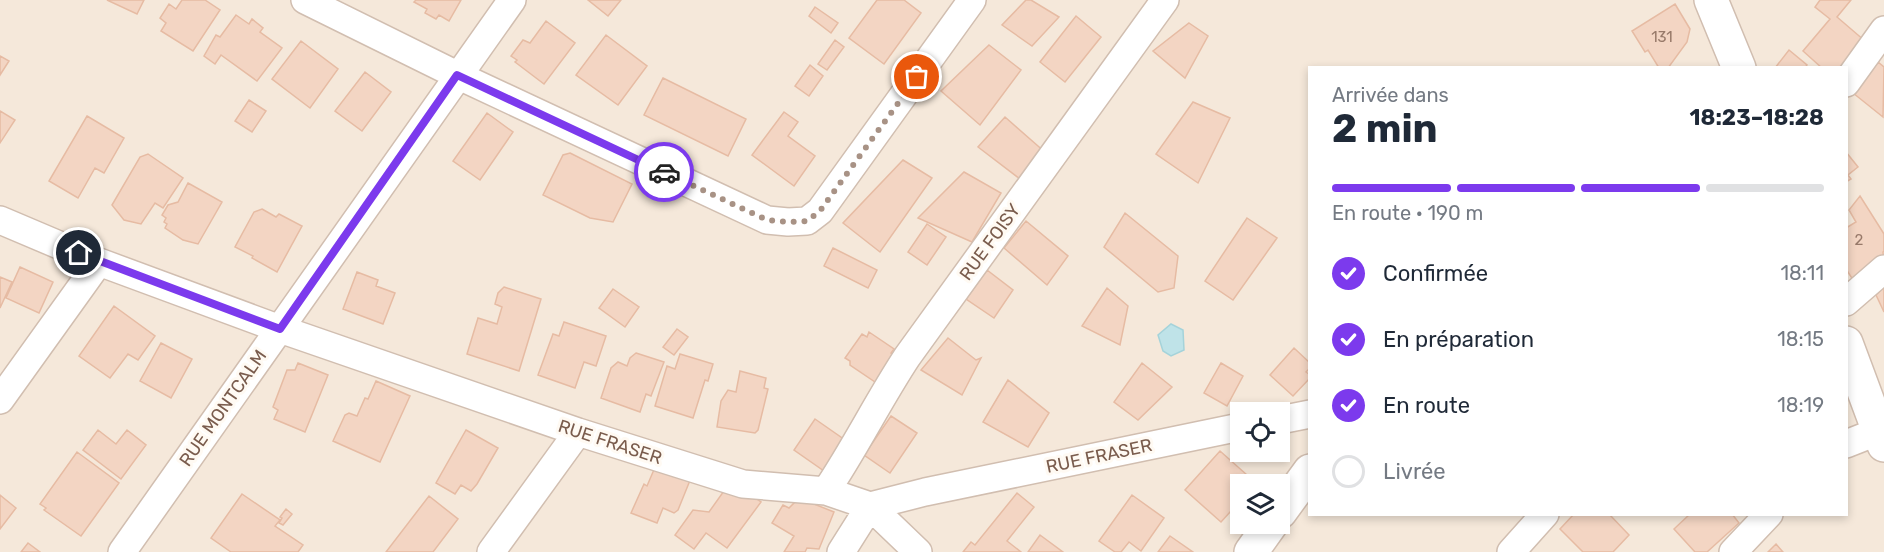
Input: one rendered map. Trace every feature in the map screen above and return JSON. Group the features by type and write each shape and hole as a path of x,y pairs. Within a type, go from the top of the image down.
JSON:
{"street":[{"path":"305,0 457,75 767,220 788,222 807,221 820,211 972,0"},
{"name":"RUE MONTCALM","path":"122,552 512,0"},
{"name":"RUE FOISY","path":"826,491 885,389 907,357 1165,0"},
{"path":"1710,0 1736,66"},
{"path":"1848,80 1884,30"},
{"name":"RUE FRASER","path":"0,220 99,262 280,329 578,432 743,484 826,491 870,506 925,492 1230,429"},
{"path":"0,400 99,262"},
{"path":"1848,300 1884,269"},
{"path":"1848,348 1881,438 1848,444"},
{"path":"1290,418 1308,414"},
{"path":"491,552 578,432"},
{"path":"1290,498 1308,474"},
{"path":"841,552 870,506 918,552"},
{"path":"1510,552 1543,516"},
{"path":"1733,552 1767,516"},
{"path":"1251,552 1264,534"}],"shaded area":[{"path":"0,0 1884,0 1884,552 0,552"}],"water":[{"path":"1171,324 1183,330 1184,350 1171,356 1163,351 1158,335"}],"building":[{"path":"107,0 144,0 137,14"},
{"path":"182,0 205,0 220,10 193,51 161,31 166,23 160,18 169,4 176,9"},
{"path":"416,0 461,0 449,21 439,15 436,19 425,13 427,9 414,2"},
{"path":"588,0 621,0 608,16"},
{"path":"877,0 904,0 921,13 884,64 849,38"},
{"path":"1026,0 1031,0 1059,17 1032,46 1002,25"},
{"path":"1820,0 1851,0 1837,17 1865,41 1845,66 1820,66 1803,51 1830,19 1815,7"},
{"path":"1675,4 1690,29 1687,42 1669,66 1658,66 1648,50 1645,52 1632,31"},
{"path":"815,7 838,23 831,33 809,16"},
{"path":"236,15 249,24 252,19 263,28 260,32 282,48 257,81 221,55 215,64 204,56 216,35 220,37"},
{"path":"1076,16 1101,37 1065,82 1040,62"},
{"path":"546,21 575,43 544,84 515,62 517,60 511,56 523,40 530,43"},
{"path":"1189,23 1208,36 1185,78 1153,51"},
{"path":"606,35 647,66 618,105 576,75"},
{"path":"835,40 844,47 827,70 818,64"},
{"path":"301,41 338,69 310,108 272,79"},
{"path":"989,45 1021,70 980,125 941,91"},
{"path":"1789,50 1807,65 1806,66 1777,66"},
{"path":"0,56 9,61 0,75"},
{"path":"1878,62 1884,67 1883,117 1853,93"},
{"path":"810,65 823,76 809,96 795,86"},
{"path":"365,72 391,92 362,131 335,111"},
{"path":"663,78 746,119 728,156 644,115"},
{"path":"249,100 266,111 252,132 235,121"},
{"path":"1193,102 1230,118 1198,183 1156,154"},
{"path":"0,111 15,120 0,143"},
{"path":"784,112 798,122 788,136 815,156 794,186 752,155"},
{"path":"487,113 513,132 480,180 453,161"},
{"path":"87,116 124,138 104,173 95,168 78,198 49,181"},
{"path":"1005,117 1046,153 1024,182 978,147"},
{"path":"570,153 632,184 613,222 590,218 543,195 563,155"},
{"path":"148,154 183,178 163,208 155,203 141,224 124,220 112,205 140,157"},
{"path":"1848,154 1858,167 1848,175"},
{"path":"903,160 932,178 880,252 843,223"},
{"path":"964,172 1001,193 972,242 918,218"},
{"path":"188,183 222,202 198,244 183,240 165,228 166,218 162,215 168,205 178,202"},
{"path":"1860,196 1884,234 1884,264 1855,283 1848,272 1848,227 1856,222 1849,210"},
{"path":"262,209 276,217 279,214 302,226 277,272 235,247 254,212"},
{"path":"1125,213 1178,256 1174,288 1158,292 1104,247"},
{"path":"1247,218 1277,238 1233,300 1205,281"},
{"path":"1026,221 1068,256 1047,285 1004,248"},
{"path":"927,224 946,237 927,265 908,252"},
{"path":"833,248 877,270 868,288 824,266"},
{"path":"20,267 53,282 39,313 6,298"},
{"path":"987,270 1013,290 994,318 966,299"},
{"path":"357,272 378,280 376,286 395,293 383,324 343,309"},
{"path":"0,277 12,282 0,308"},
{"path":"504,287 541,299 519,371 467,354 478,318 497,324 502,307 495,304 498,293"},
{"path":"1884,287 1884,312 1876,295"},
{"path":"1107,288 1128,306 1120,345 1082,326"},
{"path":"613,289 639,307 625,327 599,308"},
{"path":"114,306 155,336 138,360 128,354 110,378 79,356"},
{"path":"564,322 606,336 596,366 584,362 575,388 538,375 553,334 559,336"},
{"path":"677,329 688,337 674,355 663,347"},
{"path":"869,332 894,349 891,353 900,359 881,386 850,365 850,361 845,358 862,334 867,337"},
{"path":"948,338 976,360 981,358 962,395 921,370"},
{"path":"161,343 192,359 171,398 140,381"},
{"path":"1294,348 1308,361 1306,372 1308,380 1293,396 1270,375"},
{"path":"636,353 664,362 651,396 646,394 640,412 601,398 611,368 618,362 627,366 630,358"},
{"path":"680,354 713,364 708,381 705,380 693,418 655,406 667,366 675,369"},
{"path":"298,363 328,375 305,432 274,419 278,410 273,407 287,370 295,370"},
{"path":"1142,363 1172,387 1138,420 1114,402"},
{"path":"1221,363 1243,376 1227,406 1204,393"},
{"path":"740,371 766,378 764,388 768,389 758,430 755,433 717,427 721,401 728,390 736,392"},
{"path":"1008,380 1049,413 1028,447 983,422"},
{"path":"376,381 410,396 380,462 333,441 345,415 349,413 357,416"},
{"path":"891,416 917,433 890,473 864,455"},
{"path":"815,419 845,440 824,471 794,450"},
{"path":"98,430 116,444 127,430 146,445 121,479 83,450"},
{"path":"466,430 498,448 471,491 461,485 455,494 436,483"},
{"path":"1220,451 1246,474 1230,474 1230,512 1221,522 1185,490"},
{"path":"77,452 119,483 81,536 44,510 46,508 40,504"},
{"path":"659,458 693,473 678,510 674,513 663,508 657,523 631,513 644,484 647,486"},
{"path":"731,481 761,502 727,548 706,533 694,549 675,535 693,510 709,512"},
{"path":"1017,493 1034,507 1007,541 1021,552 963,552 971,542 975,545"},
{"path":"242,494 280,520 275,526 303,545 298,552 231,552 211,538"},
{"path":"0,495 16,508 0,529"},
{"path":"1132,495 1164,518 1141,551 1129,542 1121,552 1115,552 1099,541"},
{"path":"429,496 458,519 433,552 386,552"},
{"path":"799,498 834,512 819,549 807,548 805,552 784,552 794,536 772,523 783,505 789,508"},
{"path":"286,509 292,514 283,525 279,523 282,518 280,517"},
{"path":"1572,516 1611,516 1629,535 1613,552 1583,552 1560,529"},
{"path":"1688,516 1734,516 1739,523 1707,552 1695,552 1674,529"},
{"path":"1040,535 1063,552 1028,552"},
{"path":"1170,536 1193,552 1158,552"},
{"path":"28,543 40,552 21,552"},
{"path":"1776,544 1783,552 1768,552"}],"way so far":[{"path":"664,172 767,220 807,221 820,211 917,77"}],"route":[{"path":"79,253 280,329 457,75 664,172"}]}
